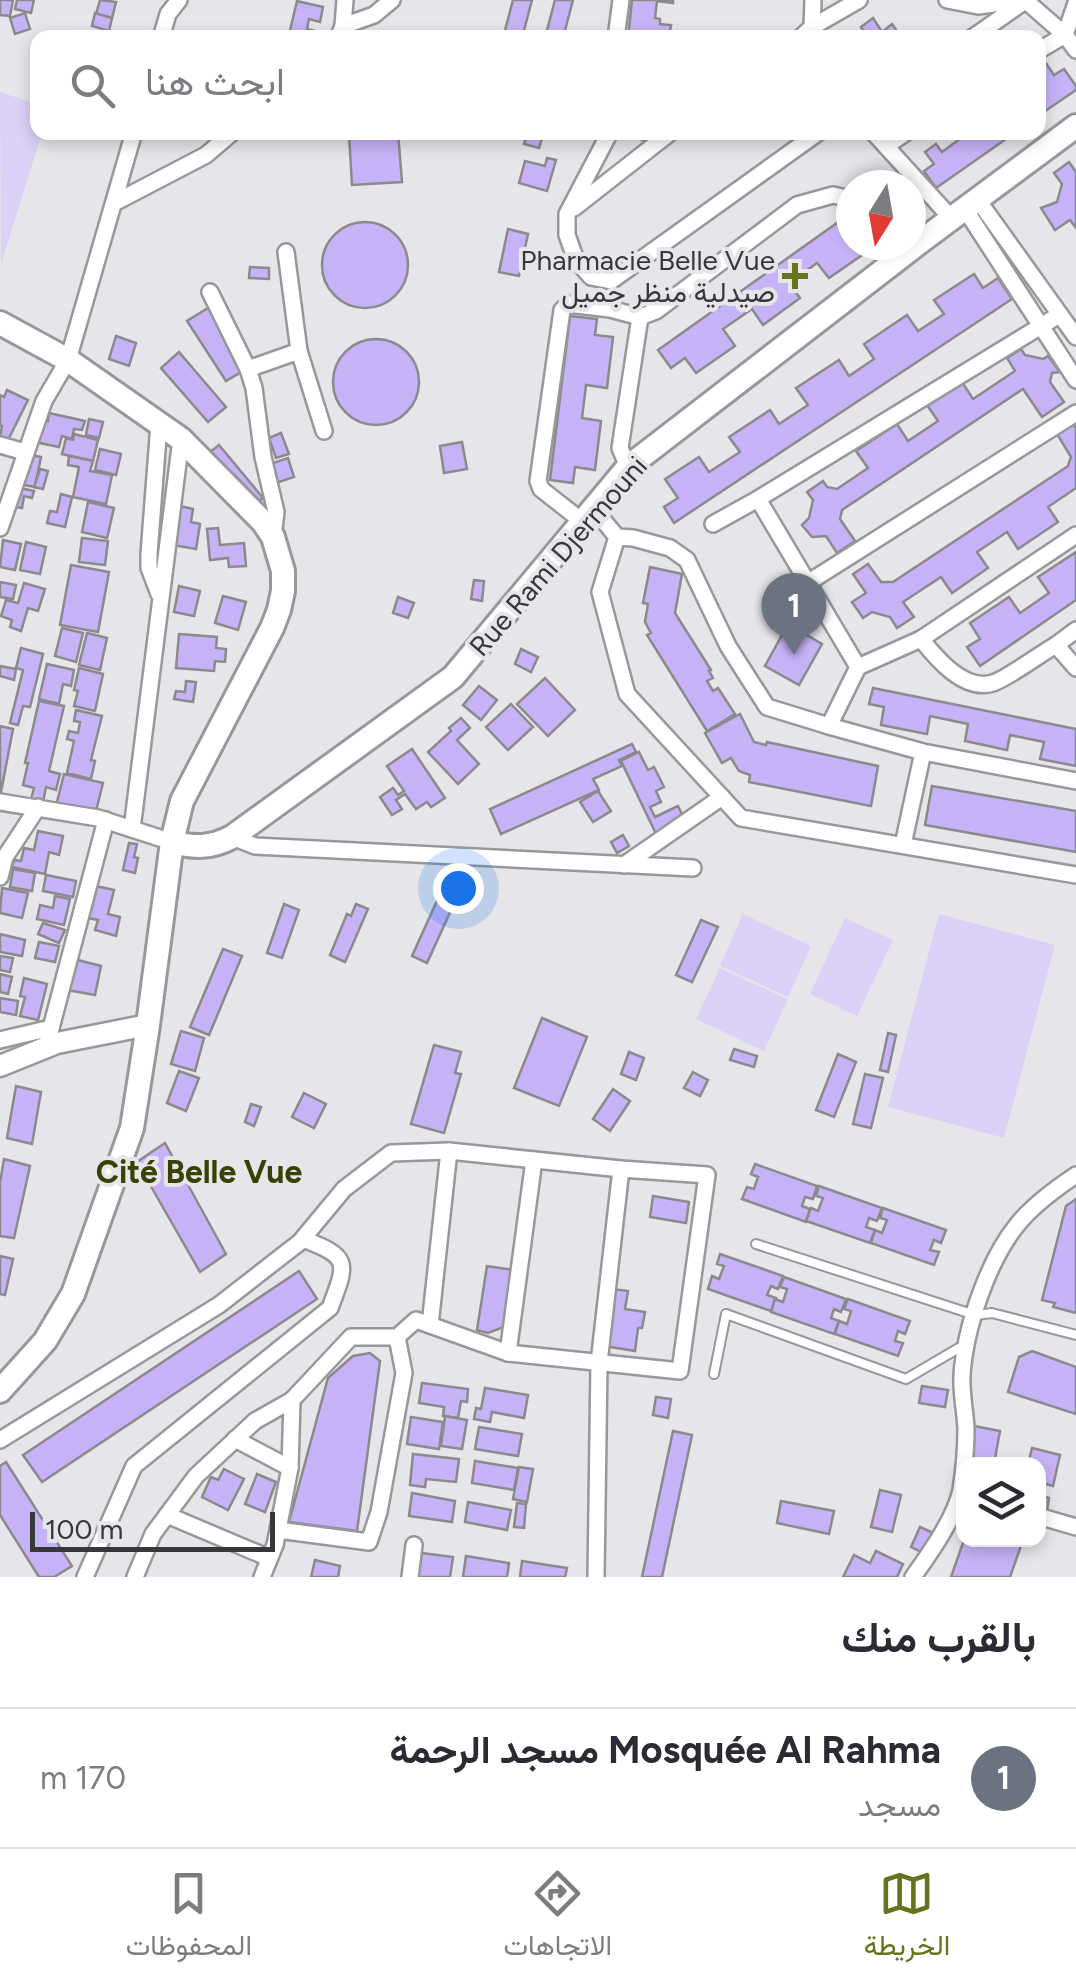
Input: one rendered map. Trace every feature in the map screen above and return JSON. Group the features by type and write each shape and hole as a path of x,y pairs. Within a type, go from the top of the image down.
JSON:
{"main road":[{"name":"Rue Rami Djermouni","path":"926,235 1076,126"},
{"name":"Rue Rami Djermouni","path":"172,842 206,846 232,837 453,677 628,466 892,260"},
{"path":"0,323 68,360 181,439 264,522 283,571 279,610 182,801 172,842 132,1128 73,1294 45,1341 0,1391"}],"street":[{"path":"163,30 178,0"},
{"path":"340,30 345,0"},
{"path":"344,30 374,15 392,0"},
{"path":"617,30 620,0"},
{"path":"806,30 814,0"},
{"path":"809,30 859,0"},
{"path":"948,0 978,6 1025,0 1066,35 1076,50"},
{"path":"983,30 1025,0"},
{"path":"1046,46 1066,35 1076,3"},
{"path":"0,528 44,401 68,360 132,140"},
{"path":"114,203 206,156 224,140"},
{"path":"606,140 566,214 567,235 576,260 590,277 611,282 807,140"},
{"path":"566,214 661,140"},
{"path":"880,140 965,209 1076,337"},
{"path":"886,146 895,140"},
{"path":"836,196 797,205 656,310 640,317 568,304 562,310 538,480 541,489 588,515 617,537 670,548 687,560 728,646 767,707 924,752 1076,781"},
{"path":"965,209 1076,380"},
{"path":"286,252 299,352 324,430"},
{"path":"210,292 254,388 276,512 273,537"},
{"path":"713,524 1059,315"},
{"path":"628,466 620,448 640,317"},
{"path":"248,369 299,352"},
{"path":"810,582 1076,413"},
{"path":"160,424 149,568 161,598"},
{"path":"132,829 181,439"},
{"path":"0,445 25,452"},
{"path":"758,499 858,667"},
{"path":"829,726 858,667 921,639 1076,536"},
{"path":"617,537 600,592 627,694 741,818 1076,874"},
{"path":"921,639 941,663 966,680 992,684 1076,630"},
{"path":"1056,645 1076,668"},
{"path":"903,845 924,752"},
{"path":"624,865 722,797"},
{"path":"0,802 106,820 172,842"},
{"path":"0,877 4,857 38,807"},
{"path":"0,1066 48,1038 106,820"},
{"path":"232,837 255,846 692,868"},
{"path":"0,1040 48,1038 57,1043 148,1025"},
{"path":"430,1325 448,1151"},
{"path":"0,1440 218,1305 303,1238 344,1188 391,1153 448,1151 707,1175 680,1371 508,1353 416,1320 397,1337 351,1337 292,1400 255,1421 196,1476 153,1534 135,1577"},
{"path":"508,1353 534,1160"},
{"path":"596,1577 599,1363 620,1169"},
{"path":"964,1457 962,1376 967,1343 985,1284 1000,1250 1018,1224 1076,1175"},
{"path":"84,1577 134,1466 330,1308 342,1275 340,1258 332,1250 303,1238"},
{"path":"278,1530 369,1542 379,1512 404,1373 397,1337"},
{"path":"262,1577 275,1545 290,1468 292,1400"},
{"path":"235,1440 290,1468"},
{"path":"913,1577 956,1505"},
{"path":"167,1515 268,1558"},
{"path":"1046,1518 1076,1527"},
{"path":"410,1577 414,1545"}],"lane":[{"path":"756,1244 975,1315 992,1314 1076,1336"},
{"path":"714,1374 726,1314 906,1380 967,1343"}],"shaded area":[{"path":"0,92 30,102 30,140 40,140 1,264"},
{"path":"743,914 811,946 788,997 720,966"},
{"path":"939,914 1055,945 1004,1138 888,1107"},
{"path":"845,918 893,940 857,1016 810,994"},
{"path":"720,968 788,999 764,1051 696,1019"}],"building":[{"path":"0,0 13,0 10,16 0,15"},
{"path":"17,0 34,0 31,13 15,9"},
{"path":"100,0 116,2 112,18 96,14"},
{"path":"513,0 532,0 524,30 505,30"},
{"path":"555,0 573,0 565,30 547,30"},
{"path":"632,0 673,0 657,1 655,18 660,19 660,24 671,25 670,30 629,30"},
{"path":"297,1 323,7 320,22 309,19 307,29 311,30 290,30"},
{"path":"25,13 30,29 15,34 10,18"},
{"path":"95,13 112,18 109,30 92,26"},
{"path":"873,18 881,30 863,30 861,27"},
{"path":"1046,63 1054,75 1064,69 1076,90 1046,111"},
{"path":"349,140 399,140 402,182 352,185"},
{"path":"525,140 542,140 539,148 524,144"},
{"path":"958,140 1005,140 936,188 926,174 934,164 925,152 936,144 942,152"},
{"path":"547,158 556,160 547,191 519,183 525,161 545,166"},
{"path":"1069,162 1076,172 1076,228 1070,220 1055,230 1041,208 1057,202 1062,184 1054,173"},
{"path":"365,222 389,229 401,241 408,265 401,289 389,301 365,308 341,301 329,289 322,265 329,241 341,229"},
{"path":"836,224 836,260 855,260 829,278 817,263 789,283 800,298 763,325 752,309 723,329 735,346 696,373 685,358 671,368 658,350"},
{"path":"508,229 528,234 519,276 499,272"},
{"path":"250,267 269,268 269,279 249,278"},
{"path":"974,274 983,288 998,278 1012,299 674,523 664,507 678,498 665,479 699,457 709,472 740,452 729,437 770,410 779,424 808,405 796,388 839,360 849,376 874,359 864,344 907,315 918,331 944,314 934,300"},
{"path":"208,308 246,369 226,381 187,321"},
{"path":"570,316 597,319 595,335 613,337 607,388 586,385 582,418 601,421 595,470 575,467 573,483 550,480"},
{"path":"116,336 136,343 129,366 109,359"},
{"path":"376,339 400,346 412,358 419,382 412,406 400,418 376,425 352,418 340,406 333,382 340,358 352,346"},
{"path":"1021,349 1025,355 1043,359 1048,356 1060,372 1052,373 1050,382 1064,402 1042,417 1023,389 842,510 840,519 855,541 837,553 826,536 812,537 802,525 809,518 813,500 807,492 823,481 827,487 837,489 868,468 856,451 897,424 908,441 938,421 927,405 962,382 973,399 1015,371 1007,358"},
{"path":"179,352 226,407 208,422 161,368"},
{"path":"7,390 28,400 8,440 0,437 0,395 4,397"},
{"path":"49,413 85,421 82,430 74,429 72,439 62,436 59,447 35,442 40,420 48,421"},
{"path":"89,419 103,422 99,438 86,435"},
{"path":"1073,424 1076,488 1048,507 1058,522 1018,549 1007,532 977,552 988,568 952,593 941,577 903,602 914,617 897,628 890,617 872,612 863,618 852,602 866,593 853,574 868,564 881,582 893,582 1068,466 1071,457 1057,434"},
{"path":"281,433 289,454 276,458 269,438"},
{"path":"74,434 98,440 93,461 62,454 66,438 73,440"},
{"path":"462,442 467,469 444,473 440,446"},
{"path":"219,445 263,498 254,506 209,453"},
{"path":"100,449 121,454 116,475 95,470"},
{"path":"20,453 41,457 35,487 14,483"},
{"path":"69,456 93,461 90,471 112,475 106,504 73,497 79,467 68,465"},
{"path":"288,458 294,477 276,483 270,464"},
{"path":"40,469 48,471 43,489 34,487"},
{"path":"15,487 34,491 32,498 24,496 22,508 11,506"},
{"path":"61,494 72,497 65,527 47,523 50,511 57,512"},
{"path":"88,502 114,508 107,538 82,532"},
{"path":"180,506 193,509 191,522 200,524 196,549 173,545"},
{"path":"218,528 220,545 244,543 246,566 229,567 228,558 210,560 207,529"},
{"path":"82,538 108,541 105,565 79,562"},
{"path":"3,540 21,544 15,570 0,567"},
{"path":"26,542 46,547 40,574 20,570"},
{"path":"1076,552 1076,600 980,666 967,647 980,639 970,623 1009,597 1020,613 1049,593 1038,577"},
{"path":"71,565 109,572 98,632 60,625"},
{"path":"650,567 682,574 675,613 711,670 713,678 707,681 713,691 718,688 735,714 707,731 647,635 651,633 645,622 648,604 643,603"},
{"path":"474,580 484,581 482,601 471,599"},
{"path":"0,582 16,585 13,599 0,597"},
{"path":"24,583 45,589 38,611 28,608 21,631 10,627 12,620 1,616 6,600 18,603"},
{"path":"179,586 200,591 194,616 174,612"},
{"path":"223,596 246,602 238,630 215,623"},
{"path":"398,597 414,603 408,618 393,613"},
{"path":"788,624 822,644 799,685 765,666"},
{"path":"62,628 83,633 76,662 55,656"},
{"path":"87,633 107,638 100,670 79,665"},
{"path":"179,634 217,637 216,648 226,649 225,662 215,661 214,671 176,668"},
{"path":"21,648 43,654 30,707 23,706 18,725 10,723 23,670 16,668"},
{"path":"521,649 538,657 531,672 515,664"},
{"path":"47,664 74,670 71,686 63,684 59,704 39,699"},
{"path":"0,666 16,669 14,680 0,676"},
{"path":"79,668 103,674 95,711 74,706"},
{"path":"545,678 575,710 548,736 517,704"},
{"path":"186,681 196,682 193,702 174,699 176,691 185,692"},
{"path":"479,686 497,700 481,720 463,705"},
{"path":"873,688 1076,729 1076,766 1040,759 1044,742 1010,735 1007,750 965,741 968,724 930,716 927,734 881,725 884,707 869,704"},
{"path":"39,701 64,706 49,771 60,774 56,790 46,787 43,802 31,799 34,788 23,785"},
{"path":"511,704 533,727 508,750 486,727"},
{"path":"76,710 102,716 91,760 95,761 91,779 67,773 74,741 67,739 69,731 78,733 80,722 74,721"},
{"path":"740,714 754,742 878,766 871,806 749,782 750,775 739,771 731,758 722,763 705,733"},
{"path":"461,718 470,728 457,740 479,764 458,784 428,752"},
{"path":"0,726 13,729 1,792 0,792"},
{"path":"632,744 636,752 619,760 622,766 593,779 599,790 501,834 490,809"},
{"path":"412,749 445,798 431,807 427,802 416,809 405,794 396,800 402,809 392,815 380,797 393,788 398,795 404,791 387,766"},
{"path":"639,752 648,770 654,767 664,787 656,791 661,802 650,807 655,817 678,806 689,829 660,842 621,761"},
{"path":"64,774 103,783 95,815 56,806"},
{"path":"932,786 1076,811 1076,852 925,825"},
{"path":"598,791 611,811 593,822 580,802"},
{"path":"38,831 63,836 59,855 49,852 45,874 12,867 14,860 21,861 24,848 34,850"},
{"path":"623,835 629,846 617,853 611,842"},
{"path":"129,843 137,844 135,873 123,870"},
{"path":"13,869 35,873 32,891 10,887"},
{"path":"46,875 76,881 73,897 43,891"},
{"path":"96,886 114,890 108,914 120,917 116,936 95,930 98,920 88,918"},
{"path":"2,888 28,893 22,918 0,913"},
{"path":"55,896 70,899 64,925 37,919 40,905 53,908"},
{"path":"437,901 452,908 427,963 412,956"},
{"path":"284,904 299,910 282,958 267,953"},
{"path":"356,904 368,909 345,962 330,955 347,914 351,916"},
{"path":"701,920 718,927 692,982 676,975"},
{"path":"43,923 65,930 59,943 38,934"},
{"path":"0,934 25,940 22,956 0,952"},
{"path":"39,942 59,946 55,962 35,958"},
{"path":"223,949 242,956 209,1035 190,1027"},
{"path":"0,956 13,958 10,972 0,970"},
{"path":"74,959 101,966 95,995 67,990"},
{"path":"0,974 12,977 8,994 0,992"},
{"path":"24,978 47,984 38,1020 20,1016"},
{"path":"0,998 18,1001 16,1015 0,1012"},
{"path":"542,1018 587,1037 559,1106 514,1088"},
{"path":"181,1031 204,1038 195,1071 171,1064"},
{"path":"888,1033 896,1035 888,1072 880,1070"},
{"path":"434,1045 461,1052 455,1073 461,1074 444,1133 411,1124"},
{"path":"734,1049 757,1056 754,1067 730,1060"},
{"path":"629,1052 644,1058 636,1080 621,1074"},
{"path":"838,1054 856,1062 834,1117 816,1110"},
{"path":"179,1071 199,1078 186,1111 167,1103"},
{"path":"693,1072 708,1080 700,1096 684,1088"},
{"path":"865,1074 883,1078 871,1128 853,1124"},
{"path":"16,1086 41,1092 32,1144 7,1138"},
{"path":"613,1089 630,1101 610,1131 593,1119"},
{"path":"304,1093 326,1104 314,1128 292,1117"},
{"path":"251,1104 261,1107 254,1126 245,1122"},
{"path":"165,1143 226,1254 200,1272 137,1162"},
{"path":"4,1159 30,1166 14,1238 0,1236"},
{"path":"755,1164 817,1186 813,1199 805,1197 802,1206 810,1209 806,1222 742,1199 747,1187 754,1189 758,1177 751,1174"},
{"path":"819,1186 882,1208 877,1221 869,1218 866,1227 875,1230 870,1243 806,1221 811,1208 818,1211 823,1198 816,1196"},
{"path":"653,1196 689,1202 686,1223 650,1217"},
{"path":"1076,1199 1076,1313 1042,1300 1066,1206"},
{"path":"883,1208 946,1230 941,1243 934,1240 930,1250 939,1252 934,1265 871,1243 875,1230 882,1233 887,1220 880,1218"},
{"path":"720,1254 783,1276 778,1289 771,1286 767,1295 776,1298 771,1311 708,1289 712,1276 719,1279 724,1266 717,1264"},
{"path":"0,1256 13,1259 5,1295 0,1294"},
{"path":"487,1266 514,1270 509,1325 488,1333 477,1330"},
{"path":"299,1271 317,1299 42,1482 23,1455"},
{"path":"784,1277 846,1299 841,1312 834,1309 831,1318 839,1321 834,1334 771,1312 775,1299 783,1302 787,1289 780,1287"},
{"path":"613,1289 628,1291 625,1309 645,1312 635,1351 604,1346"},
{"path":"848,1299 910,1321 905,1334 898,1331 895,1341 903,1343 898,1356 835,1334 839,1321 847,1324 851,1311 844,1309"},
{"path":"1032,1351 1076,1367 1076,1414 1008,1392 1019,1357"},
{"path":"370,1353 380,1361 357,1531 289,1522 328,1378 353,1356"},
{"path":"422,1383 468,1389 467,1402 461,1401 458,1418 443,1416 444,1407 419,1403"},
{"path":"922,1386 948,1390 945,1407 919,1403"},
{"path":"485,1388 528,1395 524,1418 492,1412 490,1422 474,1419 476,1408 481,1409"},
{"path":"656,1397 671,1399 668,1418 653,1415"},
{"path":"445,1416 467,1420 462,1449 441,1446"},
{"path":"411,1417 443,1422 439,1449 407,1444"},
{"path":"974,1426 1000,1431 995,1457 969,1457"},
{"path":"479,1427 522,1434 518,1456 475,1449"},
{"path":"673,1431 692,1435 662,1577 642,1577"},
{"path":"1032,1448 1060,1455 1053,1486 1046,1484 1046,1457 1030,1457"},
{"path":"413,1454 459,1459 456,1482 426,1479 425,1487 410,1485"},
{"path":"475,1461 518,1468 514,1490 472,1483"},
{"path":"6,1462 72,1566 54,1577 39,1577 0,1515 0,1466"},
{"path":"519,1467 533,1469 527,1502 513,1499"},
{"path":"224,1469 244,1479 228,1510 202,1497 211,1477 218,1480"},
{"path":"257,1474 276,1482 265,1512 245,1504"},
{"path":"880,1490 901,1495 892,1532 871,1527"},
{"path":"412,1493 455,1501 452,1522 409,1516"},
{"path":"781,1501 834,1511 829,1534 777,1523"},
{"path":"468,1502 511,1510 507,1530 465,1522"},
{"path":"517,1503 526,1504 524,1528 514,1527"},
{"path":"920,1527 938,1535 935,1541 929,1539 923,1553 911,1547"},
{"path":"962,1547 1021,1547 1010,1577 951,1577"},
{"path":"876,1551 903,1564 897,1577 843,1577 854,1555 870,1563"},
{"path":"422,1553 453,1557 450,1577 418,1577"},
{"path":"466,1556 509,1563 507,1577 463,1577"},
{"path":"315,1560 340,1566 338,1577 311,1577"},
{"path":"522,1561 567,1568 565,1577 520,1577"}],"place":[{"name":"Pharmacie Belle Vue صيدلية منظر جميل","path":"795,276"},
{"name":"Mosquée Al Rahma مسجد الرحمة","path":"794,655"}],"district":[{"name":"Cité Belle Vue","path":"199,1172"}]}
